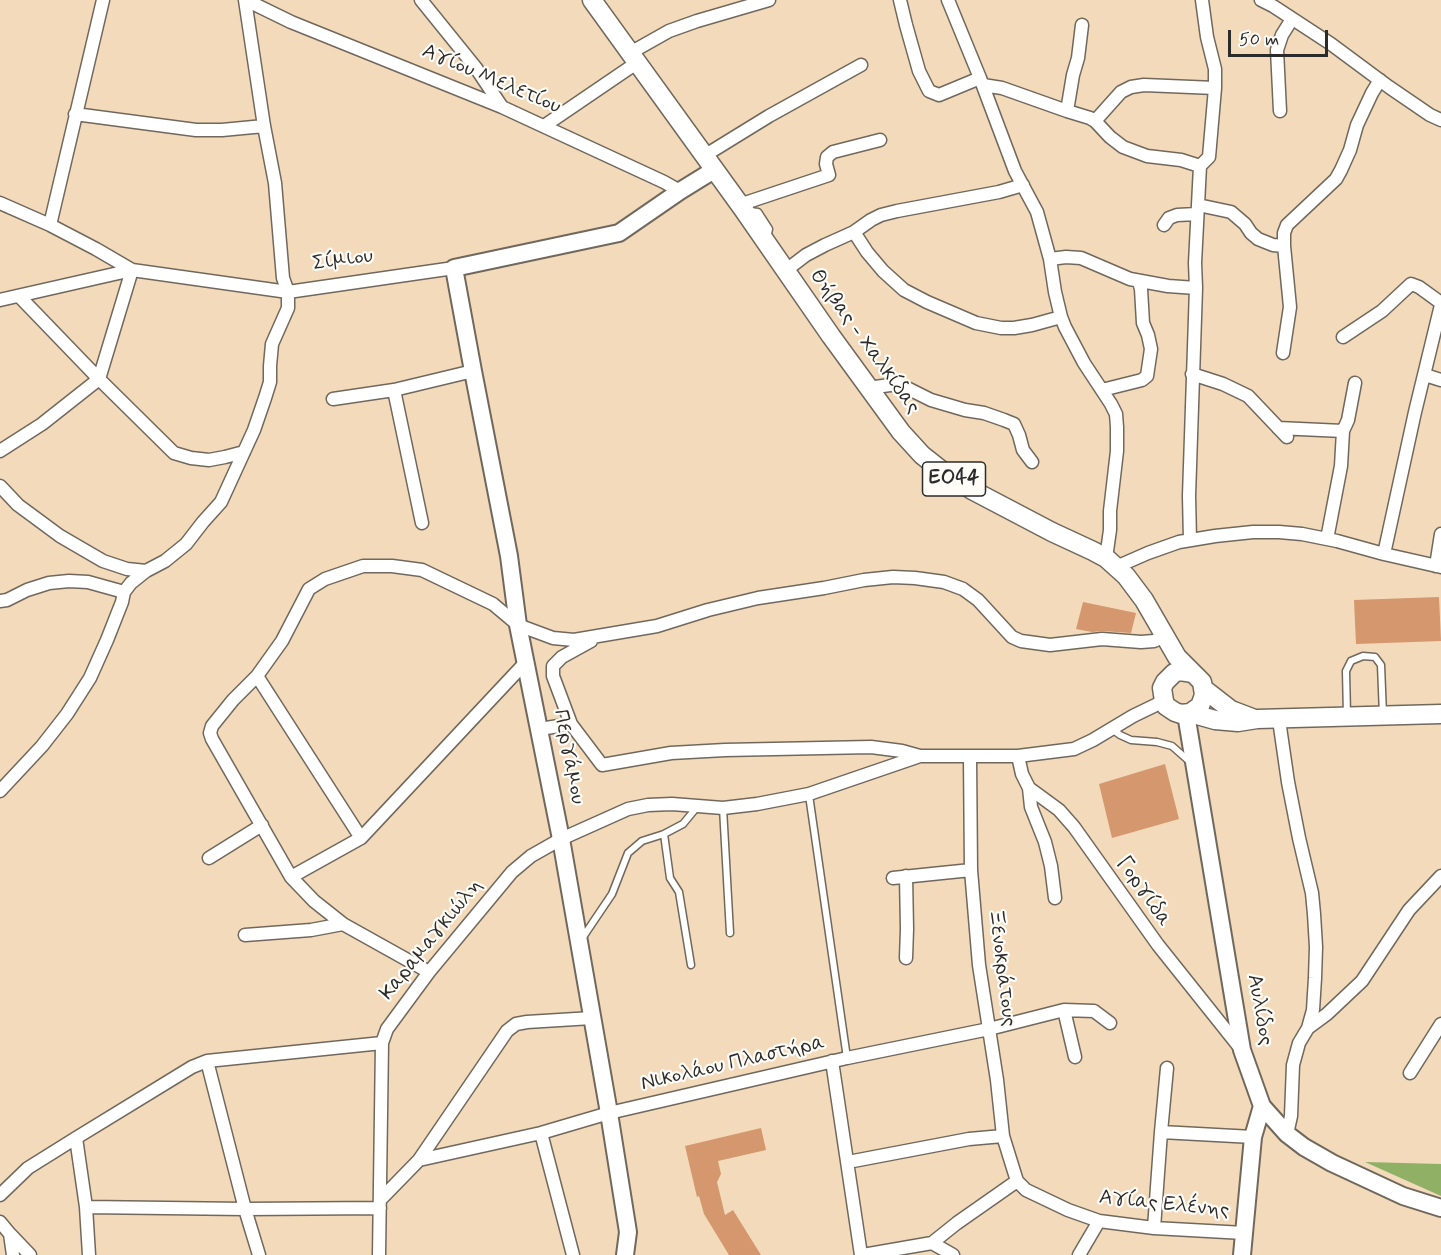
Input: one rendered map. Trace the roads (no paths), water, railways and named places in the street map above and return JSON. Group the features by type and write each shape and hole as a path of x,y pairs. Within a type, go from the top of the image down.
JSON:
{"main road":[{"name":"Θήβας - Χαλκίδας","path":"592,0 901,432 922,455 972,490 1111,563 1126,576 1144,600 1178,657 1192,673"},
{"path":"1165,636 1165,682"},
{"path":"1192,673 1186,671 1174,673 1162,688 1164,701 1166,706 1175,712 1188,713 1202,718 1238,722 1257,719 1441,714"},
{"name":"ΕΟ44","path":"1192,673 1202,682 1204,688"},
{"path":"1188,713 1195,710 1203,701 1204,688"},
{"path":"1204,688 1232,710 1257,719"}],"street":[{"path":"50,225 103,0"},
{"path":"0,791 42,746 67,714 90,678 124,592 146,571 165,561 186,544 220,502 254,430 270,382 272,344 288,308 288,292 283,278 275,183 245,0"},
{"name":"Αγίου Μελετίου","path":"245,0 291,22 502,107 680,191"},
{"path":"420,0 476,68 502,107"},
{"path":"544,126 669,31 769,0"},
{"path":"900,0 919,71 929,91 939,95 982,81 1090,118 1123,147 1148,156 1181,160 1200,166"},
{"path":"948,0 982,81 1015,171 1037,212 1050,259 1061,317 1071,340 1116,414 1117,451 1110,511 1111,563 1179,542 1253,532 1279,532 1327,539 1438,566 1441,534"},
{"path":"1190,540 1192,374 1200,166 1209,157 1215,88 1215,69 1207,37 1203,0"},
{"path":"1261,0 1331,44 1430,115 1441,120"},
{"path":"1280,111 1278,50 1282,35 1292,19"},
{"path":"1068,111 1082,25"},
{"path":"680,191 709,163 769,116 861,65"},
{"path":"1283,352 1290,307 1284,233 1287,225 1336,178 1350,150 1357,125 1371,93 1380,80"},
{"path":"1095,121 1121,92 1131,87 1215,88"},
{"path":"75,114 196,130 264,126"},
{"path":"741,207 829,175 827,157 833,152 880,140"},
{"path":"785,271 806,255 854,232 881,215 999,192 1023,185"},
{"name":"Σίμιου","path":"0,300 132,270 288,292 454,268 619,233 680,191"},
{"path":"0,203 50,225 132,270 99,378 42,424 0,451"},
{"path":"1164,225 1169,218 1198,209 1232,213 1258,239 1273,245 1284,246"},
{"path":"854,232 883,271 904,290 976,323 1014,328 1061,317"},
{"path":"1050,259 1081,258 1139,282 1196,288"},
{"name":"Περγάμου","path":"454,268 509,556 525,663 540,729 580,943 628,1232 634,1255"},
{"path":"1102,390 1142,380 1147,376 1150,349 1143,323 1139,282"},
{"path":"1343,337 1382,311 1411,284 1419,287 1441,304 1384,554"},
{"path":"20,296 174,453 209,460 244,452"},
{"path":"333,399 394,390 473,371"},
{"path":"1192,374 1223,384 1248,396 1287,437"},
{"path":"1425,375 1441,380"},
{"path":"1327,539 1341,466 1343,431 1348,420 1355,383"},
{"path":"868,388 901,385 931,400 984,413 1014,424 1023,450 1032,462"},
{"path":"394,390 422,523"},
{"path":"1278,428 1343,431"},
{"path":"0,486 18,505 60,536 103,561 127,569 146,571"},
{"path":"429,972 343,924 314,901 291,877 210,733 212,726 257,676 282,641 309,589 325,579 363,566 392,566 422,570 493,604 518,625 553,639 574,640 597,637 657,626 758,598 893,577 944,582 963,589 978,600 1012,637 1021,640 1050,645 1102,639 1141,642 1165,636"},
{"path":"2,602 49,583 69,581 88,582 124,592"},
{"path":"597,637 562,657 553,666 553,676 571,724 602,765 671,753 725,750 871,747 920,756 1018,756 1074,749 1164,701"},
{"path":"291,877 361,838 525,663"},
{"path":"257,676 361,838"},
{"name":"Αυλίδος","path":"1188,713 1242,1050 1262,1106 1287,1134 1332,1163 1403,1196 1441,1208"},
{"path":"1279,720 1288,782 1312,893 1316,947 1313,1010 1308,1028 1299,1043 1293,1065 1291,1116 1287,1134"},
{"path":"540,729 571,724"},
{"name":"Καραμαγκιώλη","path":"382,1043 387,1029 429,972 512,872 531,856 561,839 628,809 672,804 723,808 757,804 809,794 920,756"},
{"path":"1018,756 1022,774 1029,788 1031,807 1045,842 1055,898"},
{"name":"Ξενοκράτους","path":"970,757 971,870 979,964 1003,1136 1017,1181"},
{"name":"Γοργίδα","path":"1029,788 1059,810 1074,827 1158,945 1242,1050"},
{"path":"209,858 262,825"},
{"path":"906,958 907,918 899,877 971,870"},
{"path":"1308,1028 1327,1014 1362,981 1409,910 1441,876"},
{"path":"245,935 311,930 343,924"},
{"path":"1064,1010 1075,1057"},
{"name":"Νικολάου Πλαστήρα","path":"419,1160 541,1133 609,1113 832,1061 989,1029 1064,1010 1094,1011 1110,1023"},
{"path":"86,1207 245,1209 380,1204 419,1160 507,1031 516,1024 526,1022 592,1018"},
{"path":"1410,1073 1441,1024"},
{"path":"0,1194 28,1168 192,1067 207,1061 382,1043 379,1255"},
{"path":"207,1061 259,1255"},
{"path":"832,1061 862,1255 932,1244 957,1223 1017,1181"},
{"path":"1154,1228 1167,1068"},
{"path":"1242,1255 1253,1137 1262,1106"},
{"path":"1161,1132 1253,1137"},
{"path":"541,1133 572,1255"},
{"path":"848,1162 969,1139 1003,1136"},
{"path":"76,1138 86,1207 89,1255"},
{"name":"Αγίας Ελένης","path":"1017,1181 1026,1190 1068,1210 1099,1221 1154,1228 1244,1233"},
{"path":"1078,1255 1099,1221"},
{"path":"0,1222 30,1255"},
{"path":"625,1255 628,1232"},
{"path":"10,1233 13,1255"},
{"path":"932,1244 953,1255"}],"lane":[{"path":"1347,717 1346,671 1354,658 1363,656 1375,657 1381,665 1383,715"},
{"path":"1112,729 1131,740 1172,746 1196,769"},
{"path":"809,794 847,1058"},
{"path":"580,943 612,894 628,853 642,841 664,834 683,824 698,807"},
{"path":"723,808 730,933"},
{"path":"664,834 670,878 679,892 691,965"}]}
